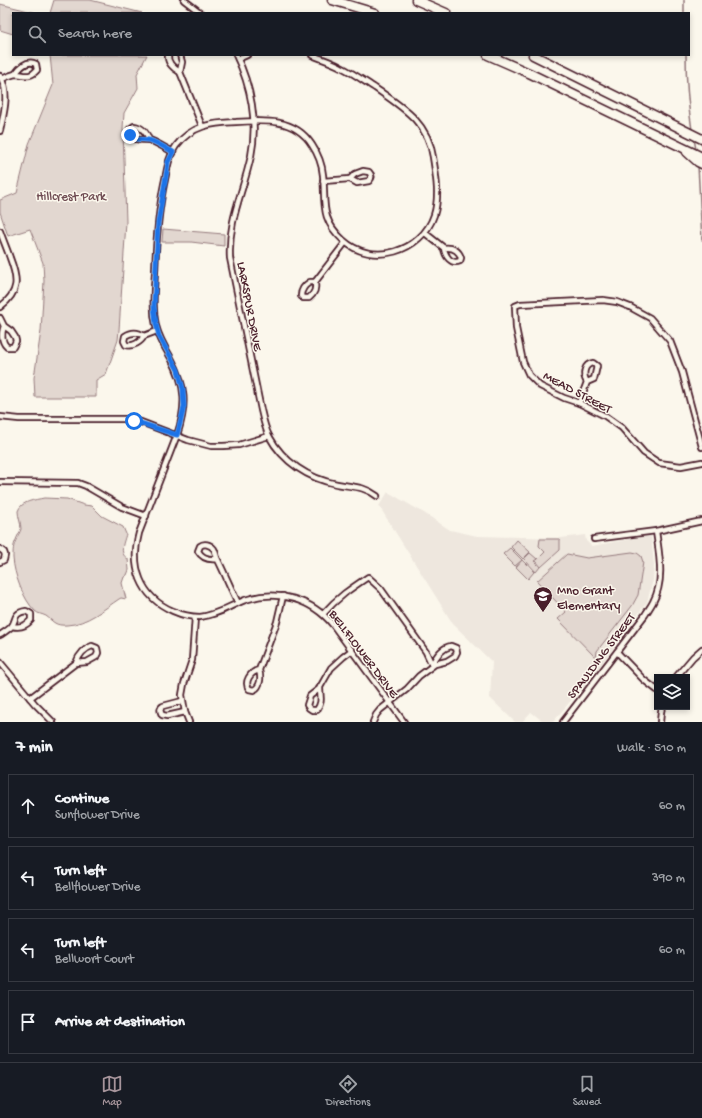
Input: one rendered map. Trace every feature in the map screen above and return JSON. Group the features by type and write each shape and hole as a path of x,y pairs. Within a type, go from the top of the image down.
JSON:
{"highway":[{"path":"332,0 371,12"},
{"path":"416,0 444,12"},
{"path":"490,56 702,156"},
{"path":"535,56 702,139"},
{"path":"681,146 702,164"}],"street":[{"path":"184,0 200,12"},
{"path":"168,56 167,58 171,66 180,72"},
{"path":"180,56 182,62 180,72 202,126"},
{"path":"315,56 336,64 356,76 402,106 411,114 422,127 430,143 437,196 434,215 425,233 406,248 389,253 374,253 354,248 345,242 316,282"},
{"name":"LARKSPUR DRIVE","path":"237,57 250,96 254,121 251,157 234,214 231,231 230,258 265,428 284,457 292,465 305,473 325,482 366,489 377,496"},
{"path":"0,131 6,102 5,87 1,77 15,74"},
{"name":"BELLFLOWER DRIVE","path":"345,242 332,228 324,210 323,172 318,156 310,142 296,129 282,123 270,121 215,123 202,126 190,133 179,143 173,152 168,162 158,223 154,316 161,341 178,370 183,389 184,406 177,435 137,542 135,557 136,566 142,582 150,594 163,606 178,613 195,617 221,612 238,603 263,596 283,596 305,602 323,614 333,625 404,722"},
{"path":"149,140 173,152"},
{"path":"323,181 350,180"},
{"path":"0,231 15,270 16,278 14,291 7,301 0,307"},
{"path":"425,233 444,248"},
{"name":"MEAD STREET","path":"702,446 682,372 670,341 650,318 617,302 603,300 520,304 515,306 516,328 523,362 529,375 540,386 605,416 622,428 644,453 659,463 681,466 702,462"},
{"path":"0,318 4,326"},
{"path":"144,336 157,331"},
{"path":"579,403 587,382"},
{"path":"0,417 19,419 127,420 141,422 201,444 217,446 239,445 269,436"},
{"path":"0,482 78,483 86,486 116,505 146,516"},
{"path":"594,539 656,531 702,521"},
{"name":"SPAULDING STREET","path":"563,722 645,615 654,601 660,583 660,561 656,531"},
{"path":"0,549 3,550 5,555 4,560 0,562"},
{"path":"217,559 238,603"},
{"path":"323,614 343,594 368,577 381,589 426,652 432,665"},
{"path":"259,670 277,622 283,596"},
{"path":"189,722 182,701 182,696 184,684 192,660 195,617"},
{"path":"0,635 12,626"},
{"path":"30,698 76,663 81,653 86,648 92,646 97,648 98,653 93,660 76,663"},
{"path":"373,722 378,712 407,689 432,665 449,661 456,655 456,648 447,646 436,656 432,665"},
{"path":"679,674 702,649"},
{"path":"320,687 322,697 320,705 317,710 312,710 307,704 309,696 318,691 320,687 331,669 338,661 352,650"},
{"path":"617,652 644,680 654,688"},
{"path":"0,662 30,698 53,722"},
{"path":"182,701 163,706 160,708 161,713 165,716 185,712"},
{"path":"660,722 661,710"}],"shaded area":[{"name":"Mno Grant Elementary","path":"388,492 450,530 477,536 561,538 585,535 586,541 592,546 651,535 654,565 653,580 647,602 599,667 553,722 544,722 531,712 522,722 515,722 490,698 492,662 453,624 379,506"}],"green space":[{"path":"54,0 90,0 138,12 50,12"},
{"path":"0,4 33,12 12,12 12,34 0,30"},
{"name":"Hillcrest Park","path":"50,56 146,56 137,74 138,88 124,113 123,128 126,222 119,330 118,340 106,374 96,380 96,397 35,397 34,378 41,331 44,281 43,263 30,229 8,236 0,212 0,200 17,193 29,144 53,85"},
{"path":"163,229 224,234 224,246 191,242 162,242"},
{"path":"44,498 67,499 92,506 102,516 123,527 126,534 122,551 128,559 129,570 122,583 126,599 119,599 88,619 67,625 55,623 46,616 36,612 31,606 17,579 13,558 14,546 21,529 18,511 25,503"},
{"path":"540,539 560,539 560,550 541,567 536,561 545,552 539,546"},
{"path":"517,540 530,552 523,559 511,547"},
{"path":"510,548 522,560 515,566 503,554"},
{"path":"632,552 641,556 643,562 638,595 632,606 597,651 596,658 558,619 566,612 537,581 567,554 587,558"},
{"path":"530,553 537,559 534,561 540,567 536,572 524,559"},
{"path":"522,560 534,572 528,579 516,567"}],"waterway":[{"path":"684,0 684,12"},
{"path":"686,56 686,74 692,130"},
{"path":"694,138 696,150"},
{"path":"698,166 702,240"}],"place":[{"name":"Mno Grant Elementary","path":"543,613"}],"route":[{"path":"130,135 139,140 149,140 173,152 168,162 161,197 158,223 154,316 161,341 178,370 184,400 177,435 141,422 134,421"}]}
